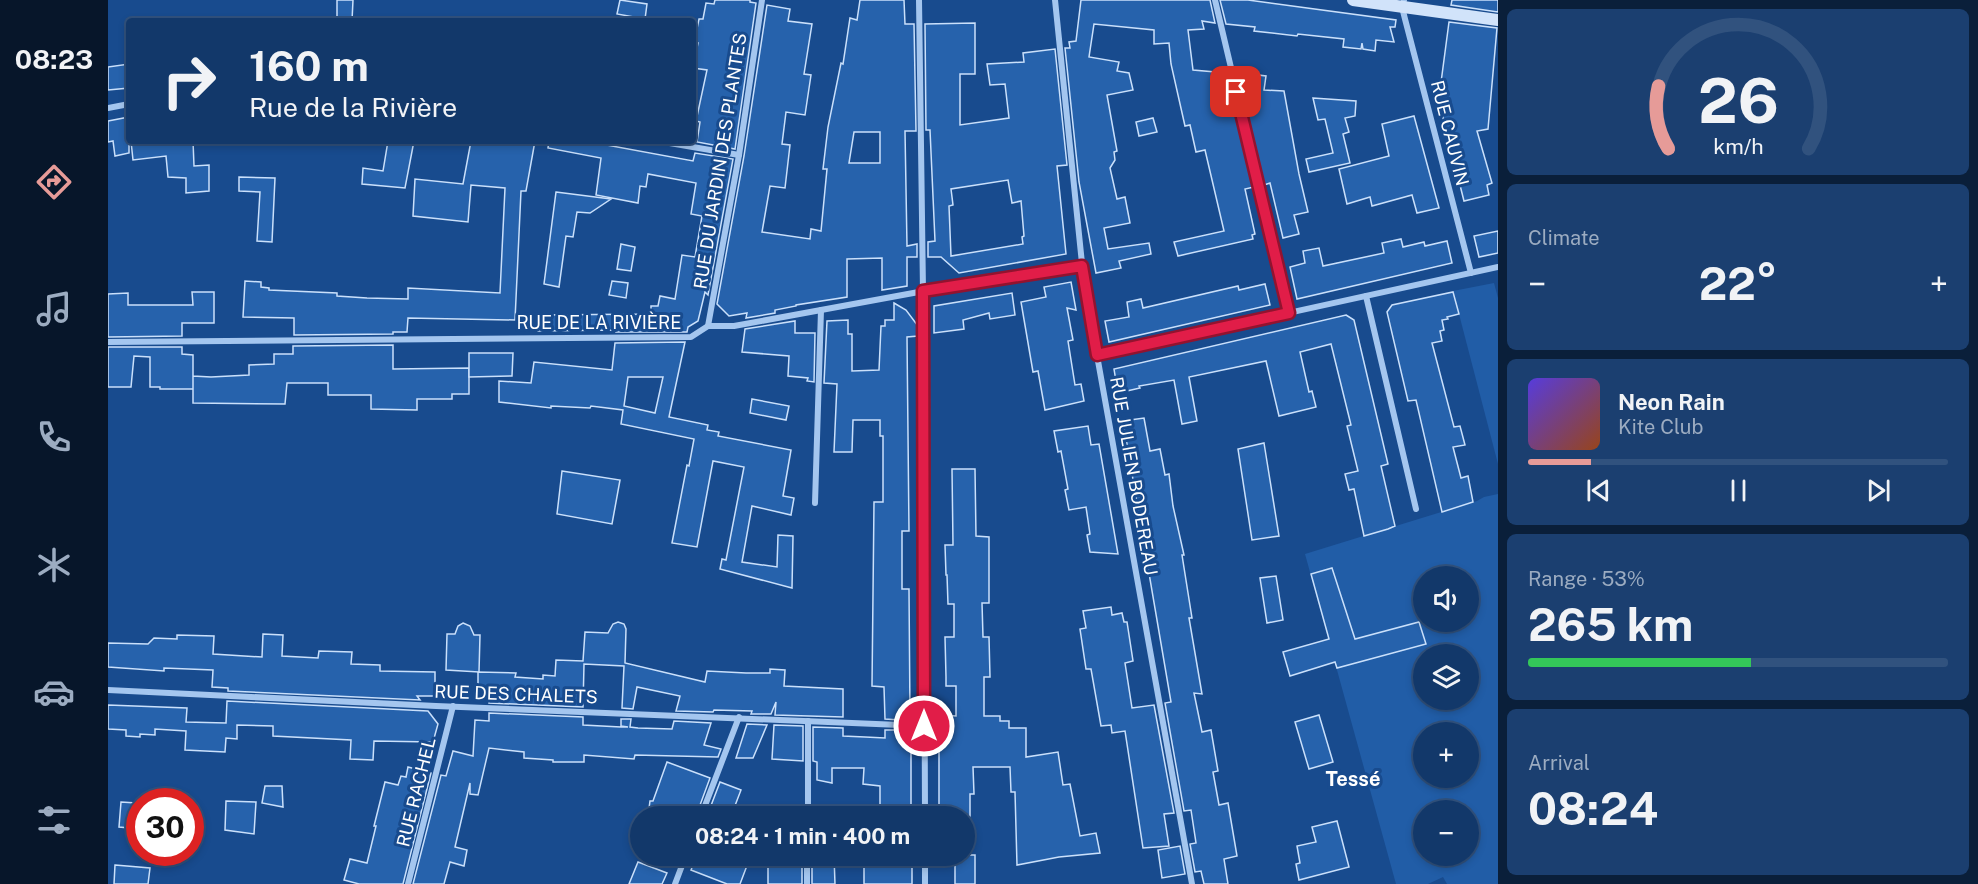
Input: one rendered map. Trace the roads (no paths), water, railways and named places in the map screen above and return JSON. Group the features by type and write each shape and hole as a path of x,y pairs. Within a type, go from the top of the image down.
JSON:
{"street":[{"name":"RUE DU JARDIN DES PLANTES","path":"708,326 739,155 762,0"},
{"path":"919,0 923,291 925,806"},
{"name":"RUE JULIEN BODEREAU","path":"1055,0 1082,266 1192,884"},
{"path":"1215,0 1289,313"},
{"path":"1353,0 1403,3 1498,20"},
{"name":"RUE CAUVIN","path":"1403,3 1471,273"},
{"path":"108,108 126,105"},
{"path":"675,144 739,155"},
{"name":"RUE DE LA RIVIÈRE","path":"108,342 691,337 708,326 734,326 923,291 1082,266"},
{"path":"1097,355 1498,267"},
{"path":"1365,296 1416,509"},
{"path":"815,503 822,310"},
{"name":"RUE DES CHALETS","path":"108,690 924,726"},
{"name":"RUE RACHEL","path":"408,884 453,706"},
{"path":"705,806 739,717"},
{"path":"808,721 808,806"},
{"path":"675,884 682,866"},
{"path":"807,866 807,884"},
{"path":"925,866 926,884"}],"district":[{"name":"Tessé","path":"1353,779"}]}
